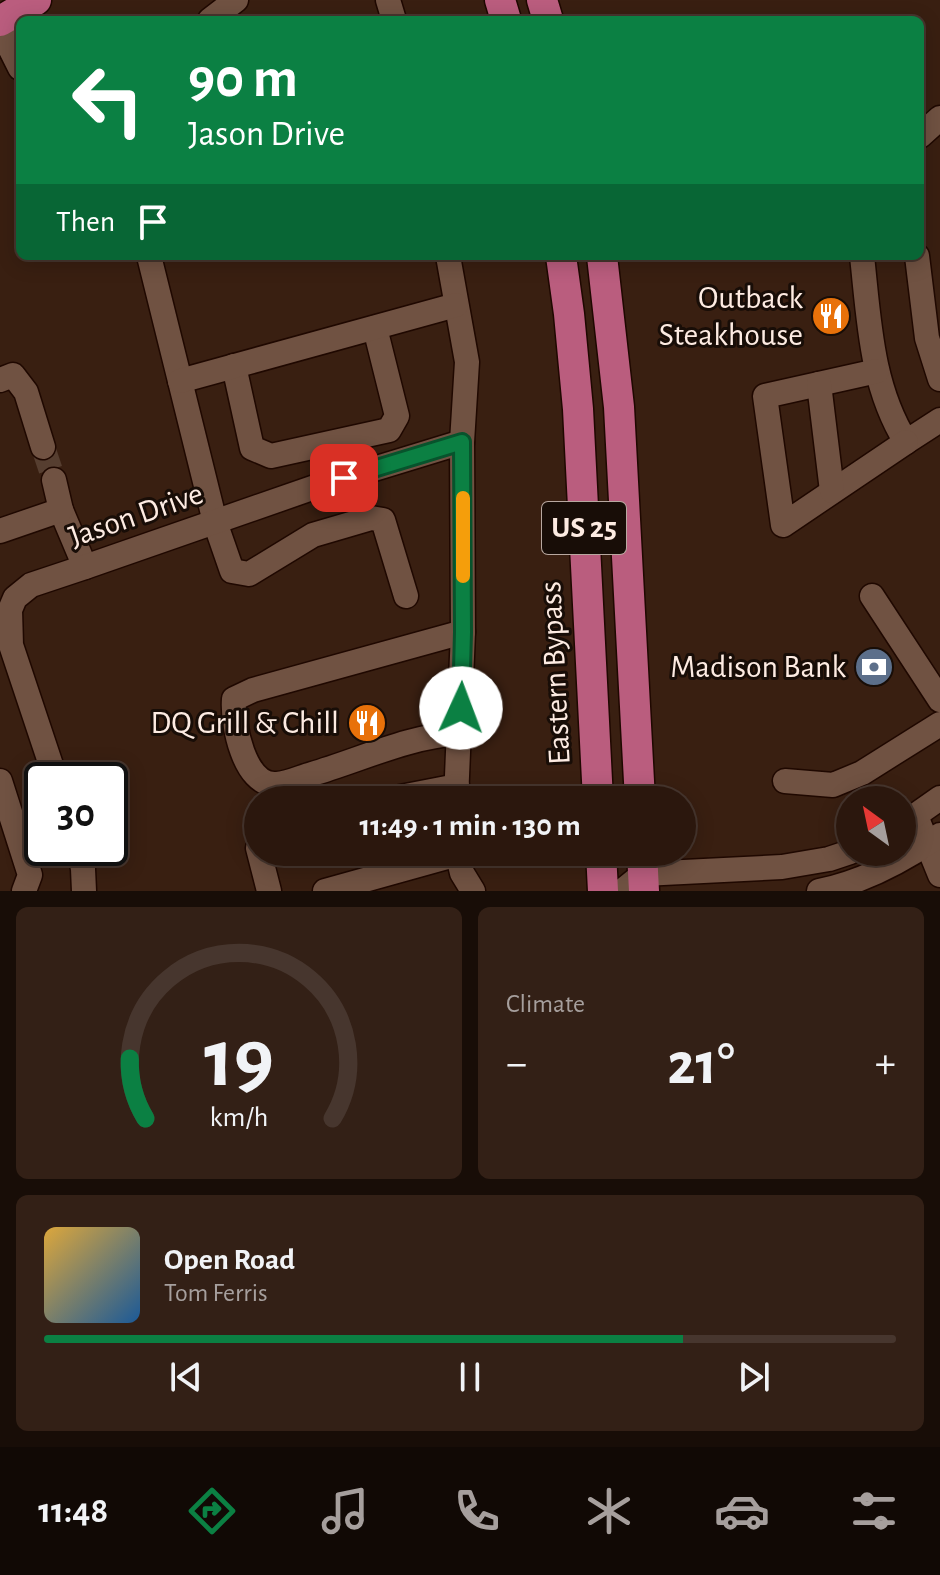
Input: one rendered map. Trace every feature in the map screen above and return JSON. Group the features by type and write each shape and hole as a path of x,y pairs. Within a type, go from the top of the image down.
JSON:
{"main road":[{"path":"0,21 36,0"},
{"name":"Eastern Bypass","path":"562,260 578,409 597,786"},
{"name":"US 25","path":"602,260 619,407 639,786"},
{"path":"602,866 603,891"}],"street":[{"path":"0,28 16,60"},
{"path":"924,132 940,118"},
{"path":"150,260 215,522 232,571 249,574 313,535 371,518 383,520 406,596"},
{"path":"449,260 467,362 462,442 463,632 456,786"},
{"path":"862,260 872,352 891,418 906,442"},
{"path":"917,260 927,338 940,379"},
{"path":"180,381 456,305"},
{"path":"234,366 252,448 271,456 389,430 397,416 375,328"},
{"path":"877,371 765,396 783,525 940,420"},
{"path":"0,380 13,375 26,392 43,447"},
{"path":"819,384 832,491"},
{"name":"Jason Drive","path":"50,762 11,645 7,599 31,585 315,487 462,442"},
{"path":"54,480 61,510 85,567"},
{"path":"0,531 61,510"},
{"path":"872,596 940,700"},
{"path":"460,733 431,735 357,761 275,784 258,780 253,773 233,716 234,699 253,690 463,632"},
{"path":"785,781 833,785 862,773 940,724"},
{"path":"0,781 30,875 24,891"},
{"path":"916,815 940,798"},
{"path":"916,825 935,839 940,875"},
{"path":"819,891 860,880 889,867 935,839"},
{"path":"638,877 758,880 836,856"},
{"path":"81,866 84,891"},
{"path":"263,866 269,891"},
{"path":"325,891 412,866"},
{"path":"461,866 473,891"}],"tunnel":[{"path":"43,447 54,480"}],"slow traffic":[{"path":"463,498 463,576"}],"place":[{"name":"Outback Steakhouse","path":"831,316"},
{"name":"Madison Bank","path":"874,667"},
{"name":"DQ Grill & Chill","path":"367,723"}],"route":[{"path":"344,478 462,442 461,708"}]}
